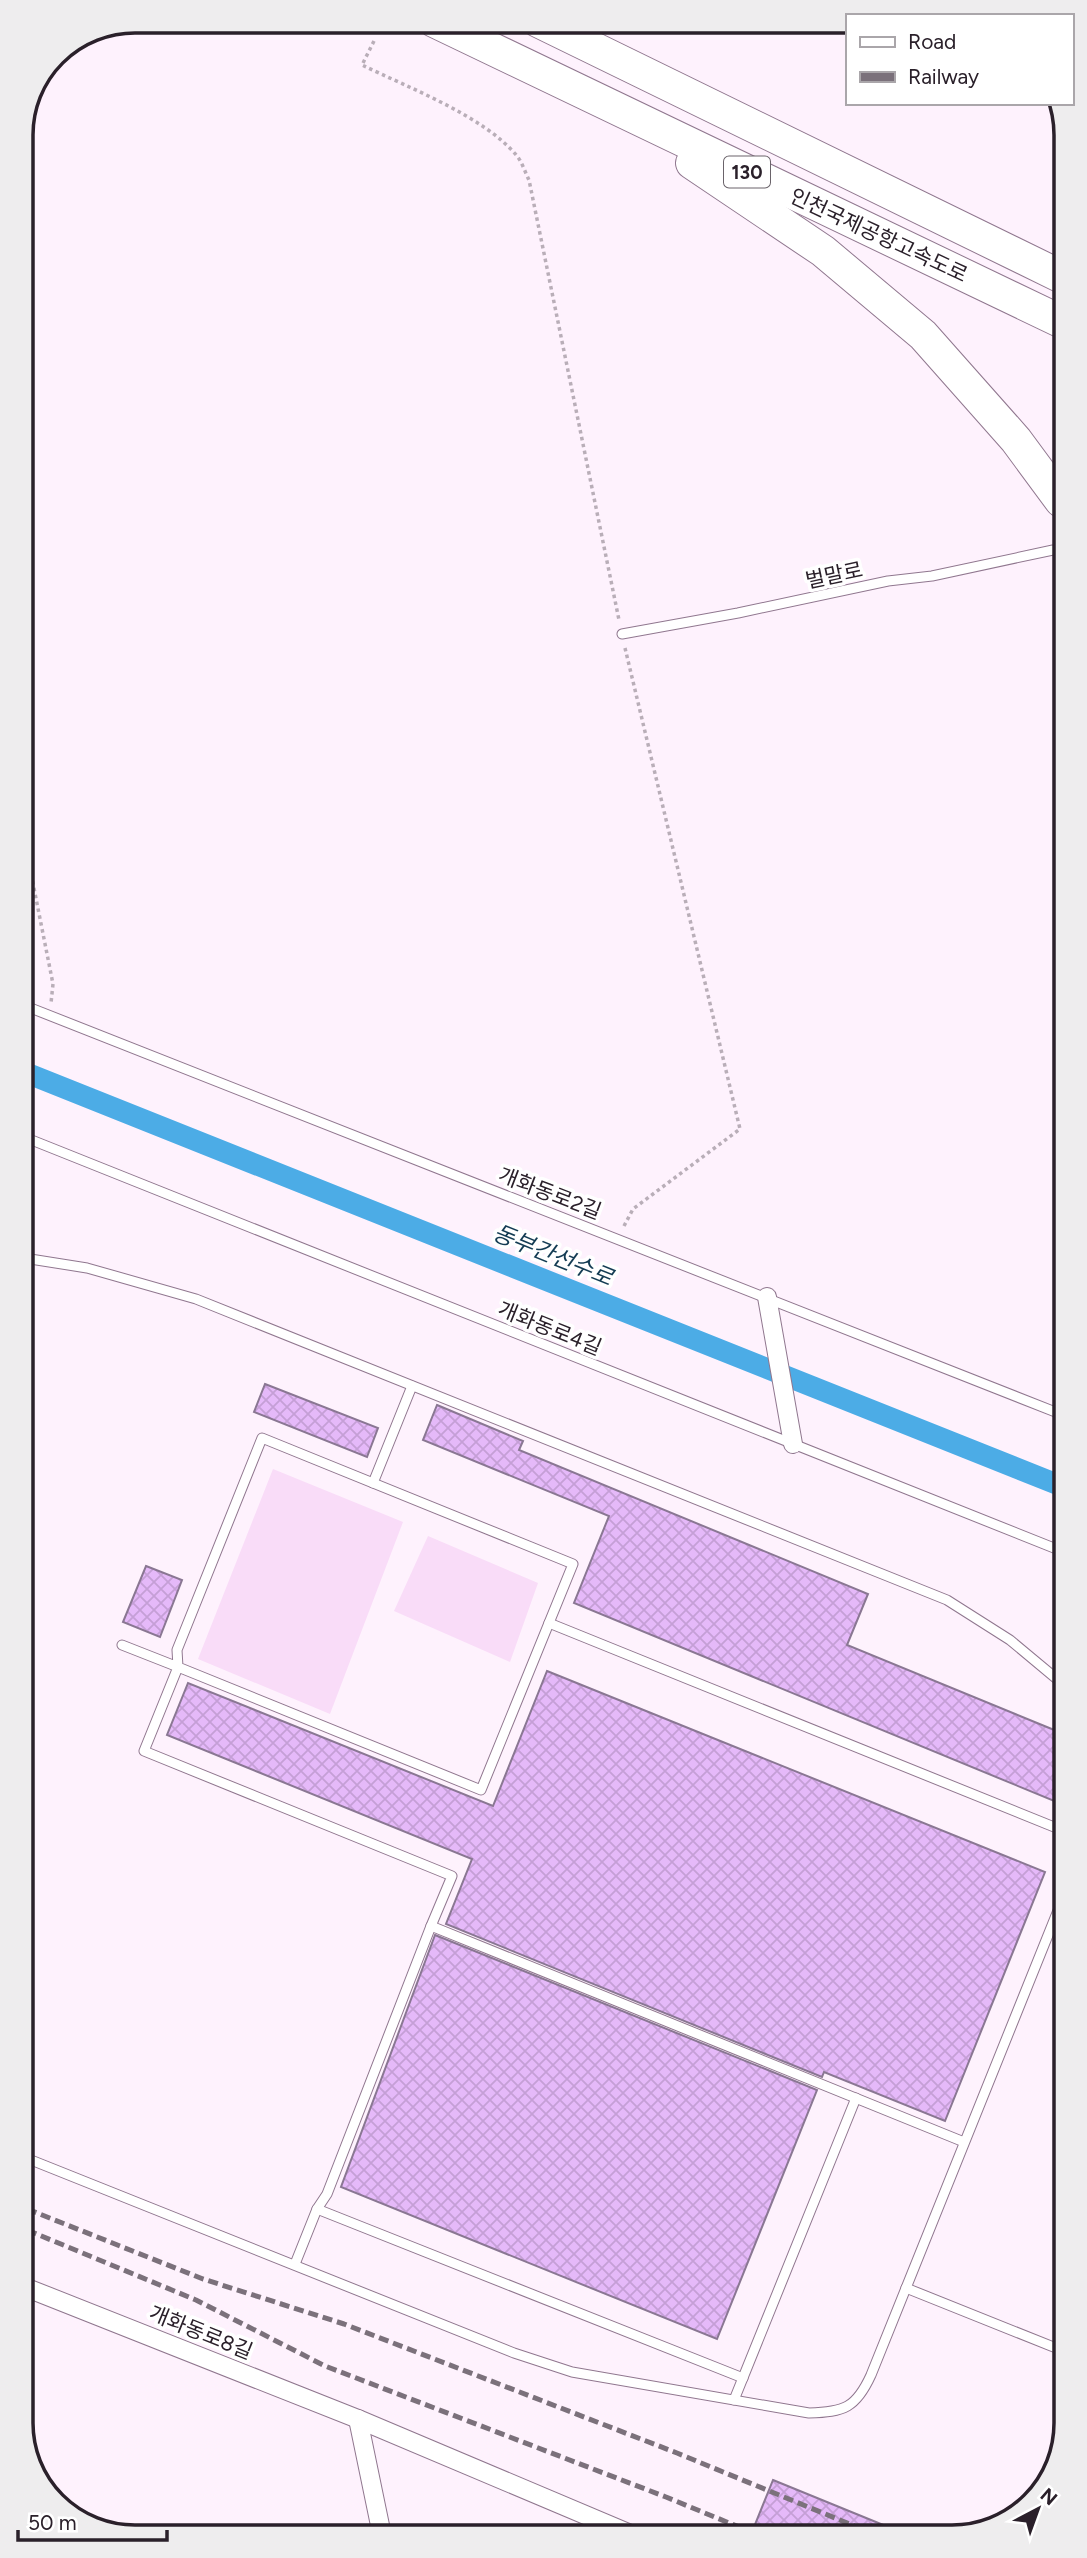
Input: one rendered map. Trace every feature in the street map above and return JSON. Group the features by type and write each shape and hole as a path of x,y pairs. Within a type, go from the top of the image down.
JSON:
{"highway":[{"name":"인천국제공항고속도로","path":"459,33 1054,318"},
{"name":"인천국제공항고속도로","path":"563,33 1054,273"},
{"path":"610,107 823,251 923,335 1016,440 1054,492"}],"street":[{"path":"767,1297 793,1444"},
{"name":"개화동로8길","path":"33,2290 358,2419 609,2525"},
{"path":"358,2419 380,2525"}],"lane":[{"name":"벌말로","path":"622,634 888,581 932,576 1054,550"},
{"name":"개화동로2길","path":"33,1009 1054,1411"},
{"name":"개화동로4길","path":"33,1141 1054,1548"},
{"path":"33,1259 87,1268 196,1299 947,1600 1010,1640 1054,1677"},
{"path":"373,1483 412,1386"},
{"path":"122,1645 178,1667 481,1790 573,1564 262,1438 177,1650 178,1667 144,1751 452,1876 327,2194 317,2209 295,2264"},
{"path":"549,1622 1054,1827"},
{"path":"33,2161 514,2353 572,2372 809,2413 834,2412 852,2404 864,2389 1054,1920"},
{"path":"431,1926 964,2142"},
{"path":"734,2400 856,2098"},
{"path":"317,2209 743,2378"},
{"path":"906,2288 1054,2347"}],"path":[{"path":"373,41 362,65 472,119 499,138 519,157 529,180 622,634 740,1129 633,1209 618,1238"},
{"path":"33,884 53,985 49,1015"}],"shaded area":[{"path":"273,1469 403,1522 330,1714 198,1659"},
{"path":"428,1536 538,1583 510,1662 394,1611"}],"building":[{"path":"265,1384 378,1428 367,1457 254,1412"},
{"path":"437,1405 523,1441 519,1450 868,1594 847,1645 1054,1730 1054,1801 574,1603 609,1516 423,1440"},
{"path":"146,1566 182,1580 160,1637 123,1622"},
{"path":"547,1671 1045,1872 945,2121 824,2072 822,2077 446,1924 472,1859 167,1735 188,1683 493,1806"},
{"path":"435,1935 817,2090 717,2339 341,2187"},
{"path":"773,2480 883,2525 755,2525"}],"waterway":[{"name":"동부간선수로","path":"33,1076 1054,1483"}],"railway":[{"path":"33,2211 203,2279 344,2324 677,2453 852,2525"},
{"path":"33,2232 196,2300 325,2366 734,2525"}]}
